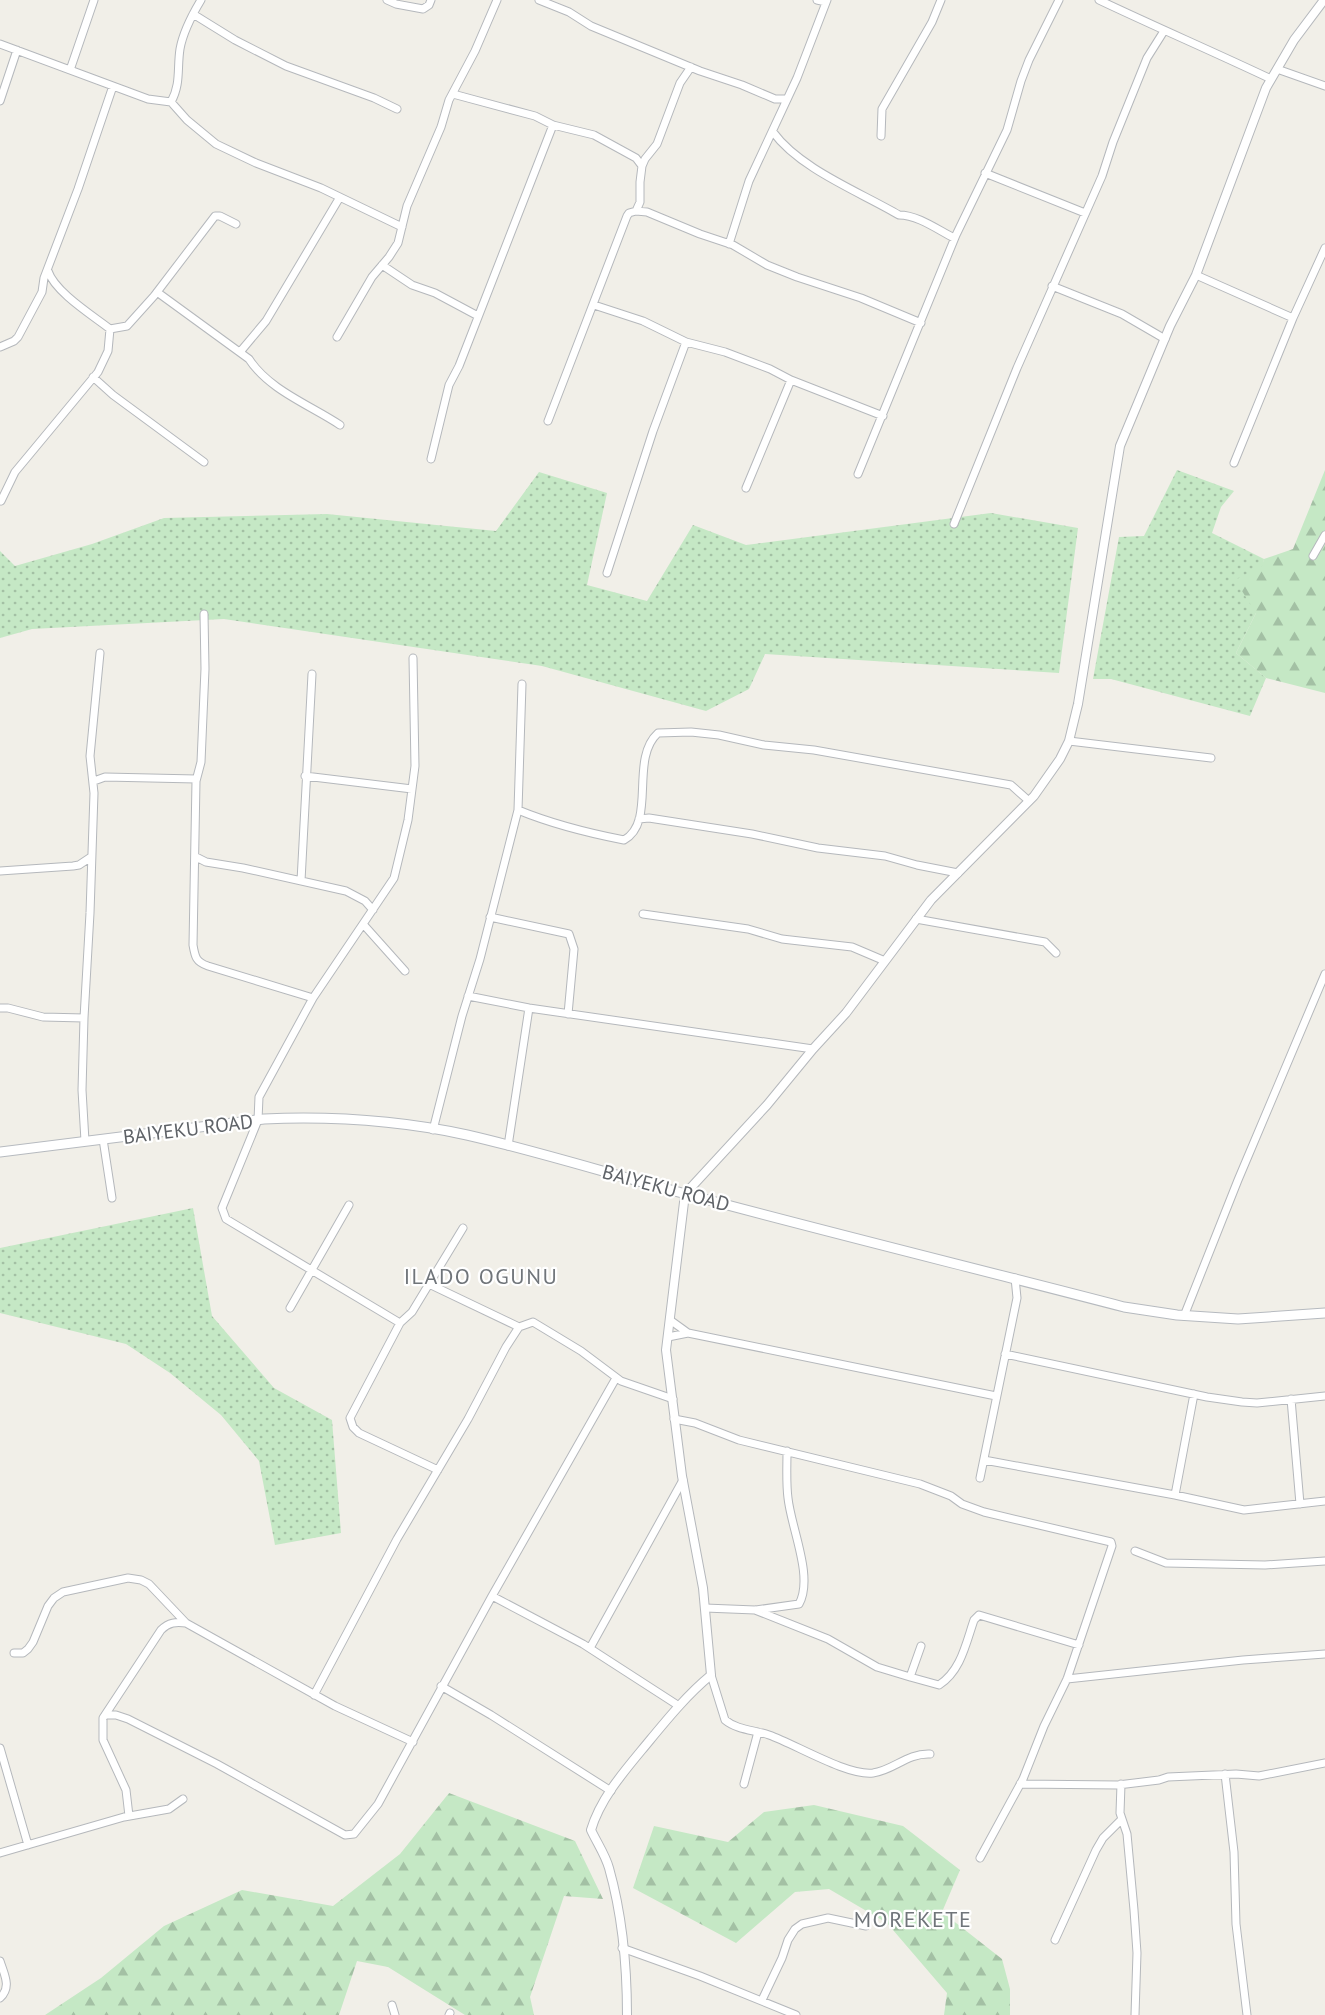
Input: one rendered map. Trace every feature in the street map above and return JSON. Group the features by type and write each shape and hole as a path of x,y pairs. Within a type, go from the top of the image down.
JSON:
{"main road":[{"name":"BAIYEKU ROAD","path":"0,1152 258,1120 298,1117 385,1123 466,1135 1124,1307 1184,1316 1238,1319 1325,1313"}],"street":[{"path":"70,69 94,0"},
{"path":"171,102 180,72 180,50 193,14 201,0"},
{"path":"387,0 423,9 429,5 431,0"},
{"path":"337,337 372,277 398,243 407,206 453,94 497,0"},
{"path":"539,0 569,12 591,26 691,67 775,99 787,99"},
{"path":"729,244 749,182 797,78 827,1 817,0"},
{"path":"881,136 882,109 932,22 941,0"},
{"path":"858,474 954,238 1007,130 1020,81 1059,0"},
{"path":"1099,0 1271,79"},
{"path":"930,1754 918,1754 873,1773 860,1771 830,1763 759,1732 731,1725 725,1720 711,1675 705,1608 683,1480 666,1350 685,1194 767,1105 846,1013 931,900 1029,801 1060,759 1069,741 1092,625 1120,446 1165,339 1196,275 1252,122 1271,79 1294,40 1324,0"},
{"path":"193,14 235,40 286,66 398,109"},
{"path":"954,524 1017,368 1102,176 1113,142 1147,58 1164,31"},
{"path":"0,44 148,99 171,102 187,120 216,144 340,197 402,227"},
{"path":"0,101 17,50"},
{"path":"636,211 640,202 642,166 657,144 680,83 691,67"},
{"path":"1277,69 1325,86"},
{"path":"0,347 16,339 42,292 44,278 113,86"},
{"path":"453,94 535,116 553,125 594,135 636,158 642,166"},
{"path":"775,99 781,110"},
{"path":"430,459 449,385 459,366 553,125"},
{"path":"773,132 787,148 843,185 899,215 917,219 954,238"},
{"path":"636,158 648,155"},
{"path":"985,173 1085,213"},
{"path":"240,352 266,321 340,197"},
{"path":"640,202 647,212"},
{"path":"548,421 627,216 636,211 647,212 729,244 767,265 861,298 921,323"},
{"path":"48,271 58,287 110,329 127,326 157,292 214,216 220,216 236,224"},
{"path":"1234,463 1293,318 1325,248"},
{"path":"382,265 412,285 435,293 478,316"},
{"path":"1196,275 1293,318"},
{"path":"1052,286 1122,315 1165,339"},
{"path":"42,292 58,287"},
{"path":"157,292 249,359 260,374 340,425"},
{"path":"594,305 643,321 686,342 725,352 770,369 791,380 883,416"},
{"path":"1,501 15,472 93,377 108,351 110,329"},
{"path":"607,573 653,431 686,342"},
{"path":"93,377 204,462"},
{"path":"746,488 791,380"},
{"path":"1313,556 1325,535"},
{"path":"204,614 205,669 201,762 196,779 193,945 195,958 199,963 314,998"},
{"path":"85,1141 82,1089 94,782 90,756 100,653"},
{"path":"400,1323 226,1219 222,1208 258,1120 259,1097 314,998 394,878 408,820 415,761 413,658"},
{"path":"301,881 312,674"},
{"path":"433,1130 518,810 522,684"},
{"path":"518,810 541,819 624,840 631,835 639,819 650,743 658,733 691,732 719,735 764,745 814,750 1011,785 1029,801"},
{"path":"1069,741 1210,758"},
{"path":"305,776 411,789"},
{"path":"94,782 105,777 196,779"},
{"path":"639,819 648,818 752,834 818,848 885,855 917,865 958,873"},
{"path":"196,856 206,862 346,891 365,901 373,910"},
{"path":"0,871 79,865 90,857"},
{"path":"195,870 206,862"},
{"path":"79,865 91,873"},
{"path":"644,914 748,929 782,939 852,947 885,961"},
{"path":"490,917 569,934 574,949 568,1014"},
{"path":"916,919 1045,942 1056,953"},
{"path":"363,924 405,971"},
{"path":"1184,1316 1238,1180 1325,974"},
{"path":"468,996 568,1014 813,1049"},
{"path":"0,1008 43,1017 84,1018"},
{"path":"508,1146 530,1008"},
{"path":"103,1139 111,1198"},
{"path":"290,1308 349,1205"},
{"path":"438,1470 359,1434 350,1418 400,1323 412,1312 463,1228"},
{"path":"1015,1278 1017,1298"},
{"path":"980,1478 1017,1298 1026,1281"},
{"path":"429,1284 519,1327"},
{"path":"670,1320 688,1333"},
{"path":"314,1695 397,1539 519,1327 533,1322 581,1351 616,1378 673,1400"},
{"path":"668,1337 688,1333 996,1396"},
{"path":"1005,1354 1194,1394 1250,1402 1325,1396"},
{"path":"105,1715 128,1719 217,1764 319,1822 349,1836 360,1829 378,1804 441,1686 616,1378"},
{"path":"1175,1494 1194,1394"},
{"path":"1291,1399 1300,1504"},
{"path":"674,1419 695,1423 739,1440 920,1484 984,1512 1111,1542 1112,1546 1067,1679 1020,1784 980,1858"},
{"path":"705,1608 755,1610 799,1604 804,1590 803,1569 788,1498 787,1451"},
{"path":"984,1460 1175,1494 1244,1510 1325,1502"},
{"path":"590,1648 683,1480"},
{"path":"1135,1551 1166,1563 1265,1565 1325,1561"},
{"path":"14,1653 28,1650 54,1598 63,1592 128,1578 141,1580 149,1584 186,1623 314,1695 358,1718 413,1742"},
{"path":"492,1596 590,1648 679,1706"},
{"path":"755,1610 828,1639 878,1667 939,1684 950,1678 958,1665 974,1620 979,1615 1079,1645"},
{"path":"129,1816 126,1790 103,1740 102,1728 105,1715 161,1630 173,1622 186,1623"},
{"path":"910,1677 921,1646"},
{"path":"1067,1679 1243,1660 1325,1654"},
{"path":"627,2015 627,1987 619,1913 609,1866 591,1830 596,1815 621,1775 679,1706 711,1675"},
{"path":"441,1686 611,1791"},
{"path":"744,1784 759,1732"},
{"path":"0,1748 28,1845"},
{"path":"1020,1784 1121,1784 1168,1777 1225,1774 1259,1776 1325,1763"},
{"path":"1225,1774 1233,1852 1236,1924 1247,2015"},
{"path":"1121,1784 1121,1820 1127,1834 1137,1953 1135,2015"},
{"path":"0,1853 129,1816 169,1809 183,1799"},
{"path":"1054,1940 1096,1850 1103,1838 1121,1820"},
{"path":"762,2000 788,1940 795,1929 802,1924 828,1918 867,1926"},
{"path":"622,1948 762,2000 792,2014"},
{"path":"0,1961 7,1982 4,1994 0,1998"},
{"path":"392,2005 395,2015"}],"green space":[{"path":"1177,470 1234,491 1221,507 1212,533 1264,559 1256,613 1236,653 1266,678 1250,716 1111,679 1093,679 1119,537 1144,536"},
{"path":"1325,470 1325,693 1266,678 1236,653 1256,613 1235,580 1262,566 1264,559 1293,549"},
{"path":"539,472 607,493 587,585 647,601 693,525 746,545 991,513 1078,528 1059,673 765,654 749,689 706,711 542,666 224,619 32,629 0,638 0,551 15,566 92,544 164,518 327,514 496,531"},
{"path":"193,1208 212,1316 274,1388 332,1420 341,1533 275,1545 259,1461 221,1415 170,1373 126,1344 0,1313 0,1248"},
{"path":"449,1793 575,1841 603,1899 564,1896 530,1997 534,2015 465,2015 388,1967 357,1961 339,2015 45,2015 101,1978 164,1926 242,1890 333,1906 400,1854"},
{"path":"814,1805 903,1826 960,1870 942,1912 1002,1959 1010,1989 1010,2015 944,2015 947,1993 887,1923 829,1889 795,1892 736,1943 633,1888 654,1826 728,1842 764,1812"}],"district":[{"name":"ILADO OGUNU","path":"481,1276"},
{"name":"MOREKETE","path":"913,1919"}]}
